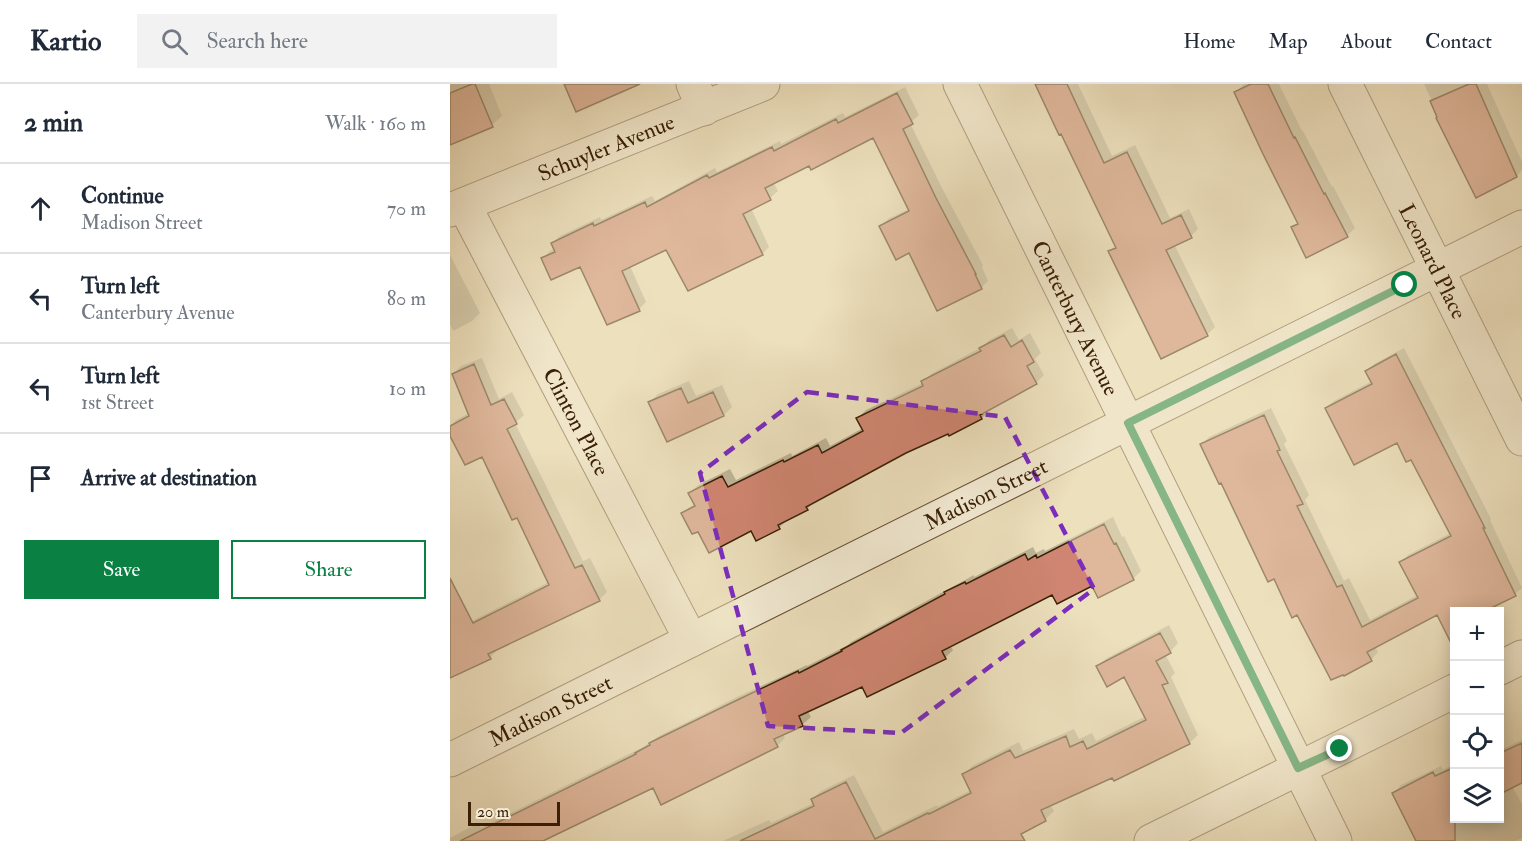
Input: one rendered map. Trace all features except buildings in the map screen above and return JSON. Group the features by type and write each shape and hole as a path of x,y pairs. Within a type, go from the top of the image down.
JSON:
{"street":[{"name":"Schuyler Avenue","path":"457,207 526,178 698,96 763,84"},
{"name":"Canterbury Avenue","path":"960,84 1335,841"},
{"name":"Leonard Place","path":"1346,84 1522,440"},
{"name":"Clinton Place","path":"457,207 691,640"},
{"name":"Madison Street","path":"450,760 1522,226"},
{"path":"1504,666 1522,657"},
{"path":"1151,841 1450,694"}],"highlighted area":[{"path":"807,392 1005,417 1094,589 901,733 768,726 700,473"}],"route":[{"path":"1340,749 1298,768 1128,423 1405,285"}]}
